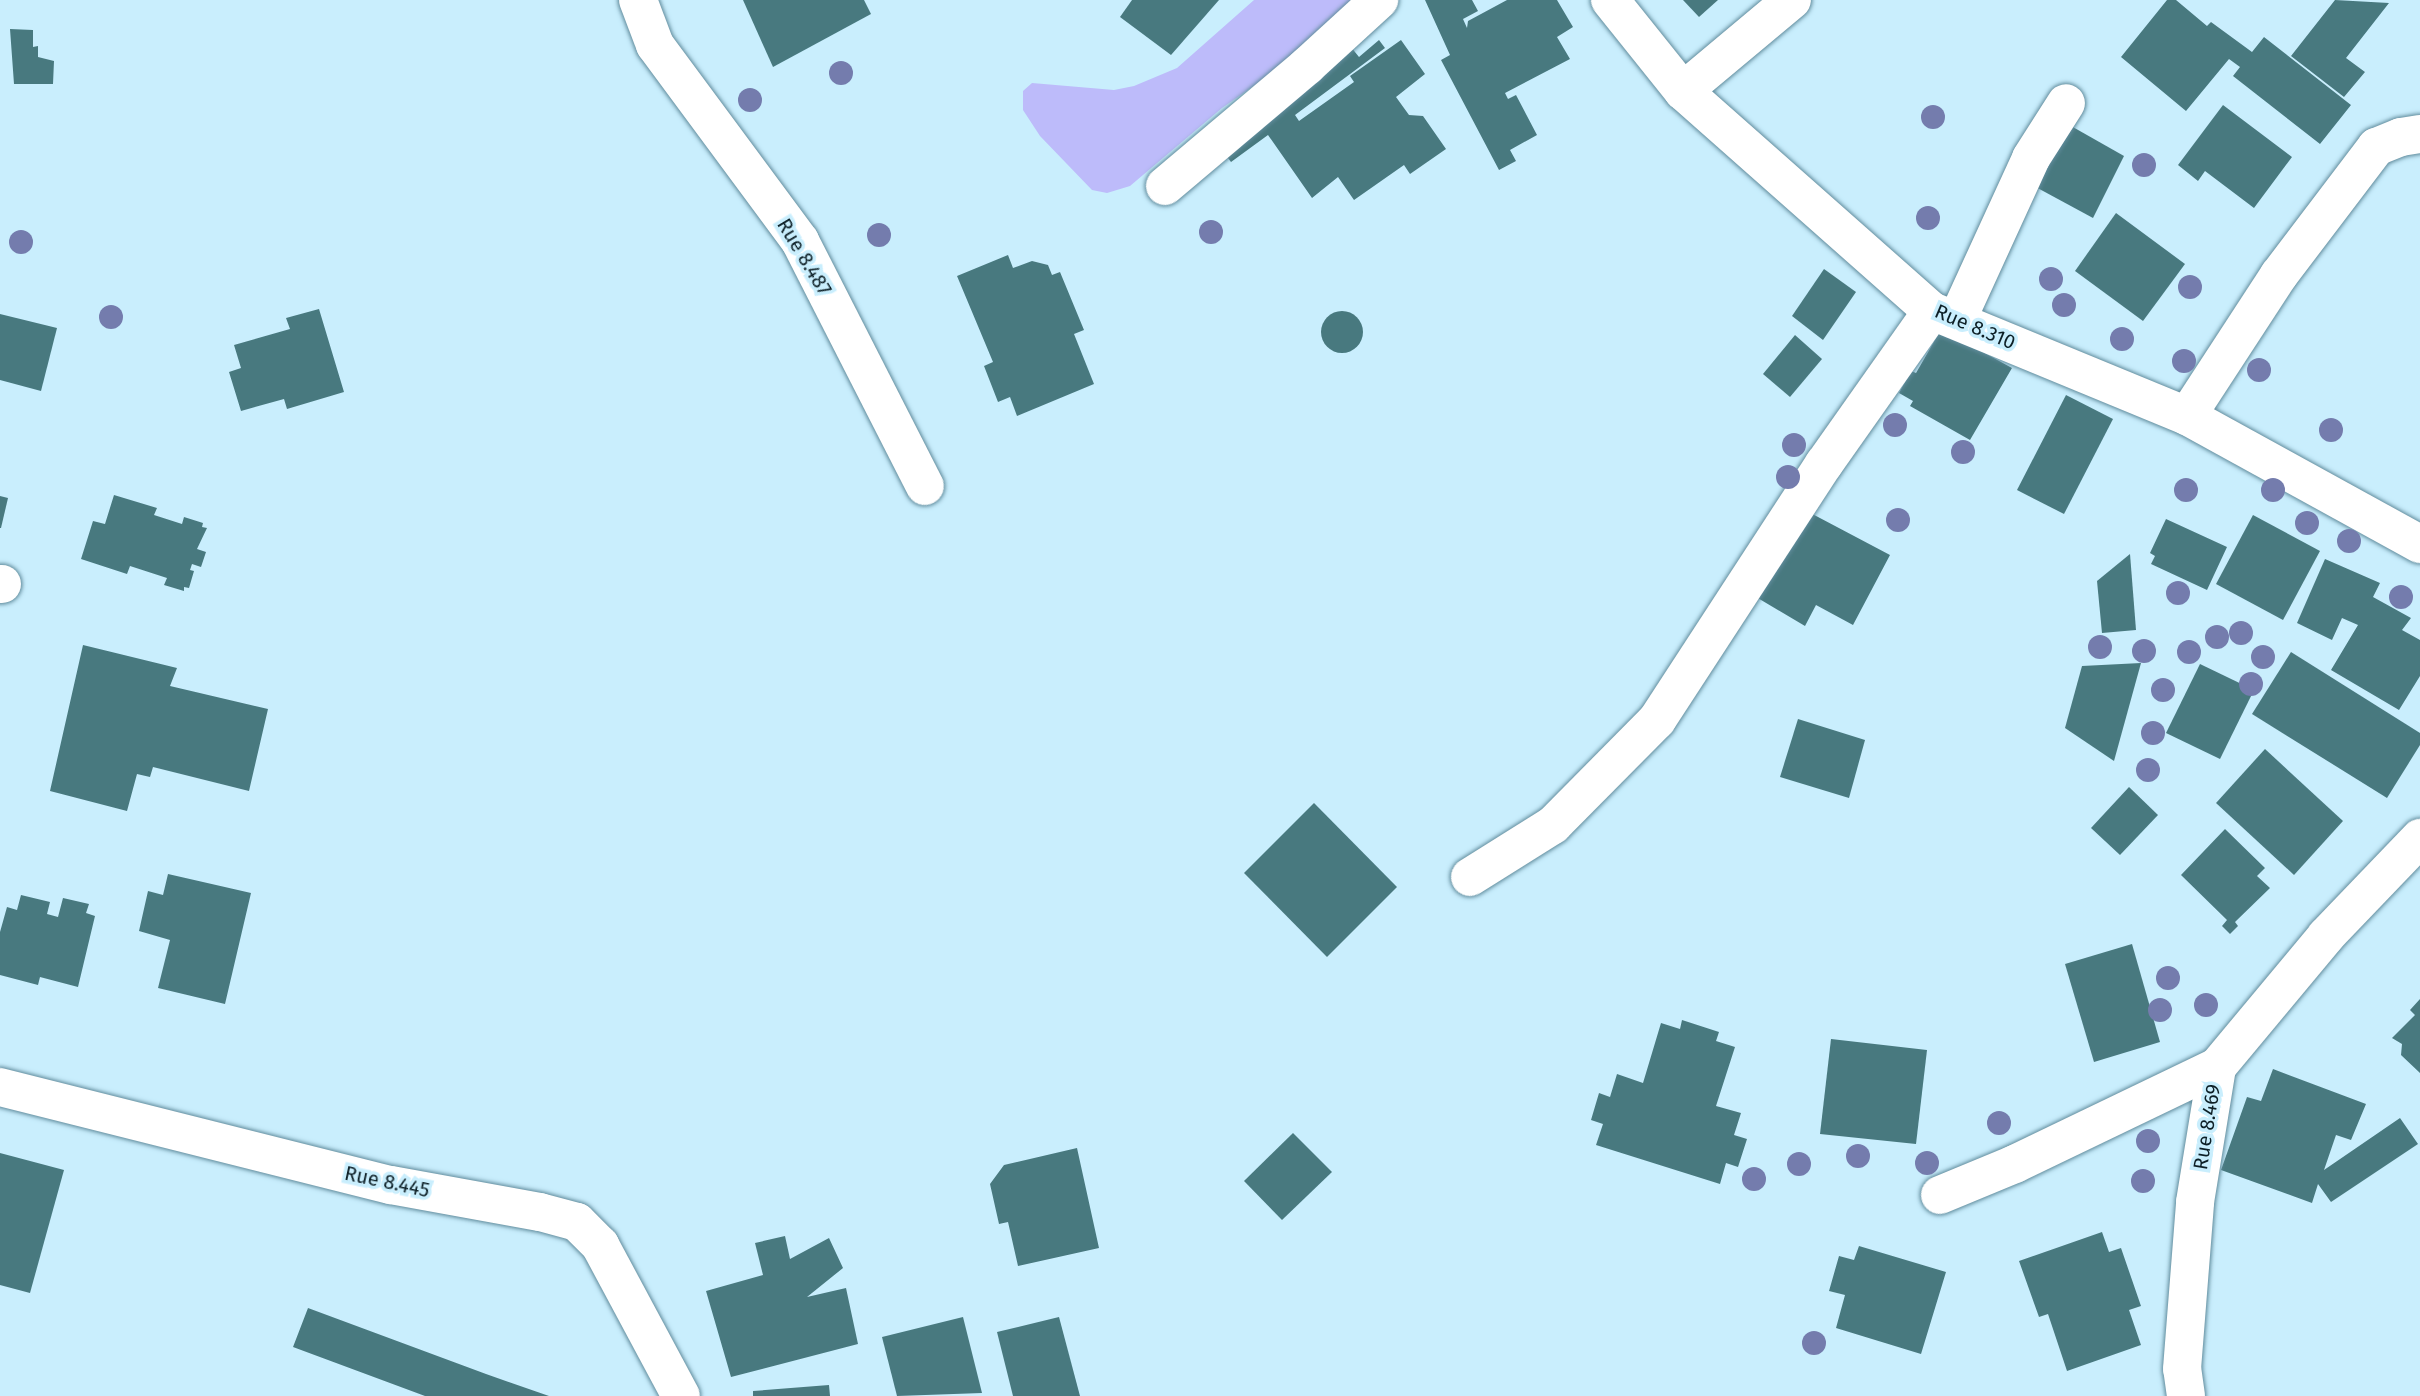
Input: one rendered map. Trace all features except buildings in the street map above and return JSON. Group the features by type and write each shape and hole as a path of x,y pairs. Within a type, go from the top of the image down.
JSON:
{"street":[{"name":"Rue 8.487","path":"638,0 655,45 800,241 925,486"},
{"path":"1165,186 1307,66 1379,0"},
{"name":"Rue 8.310","path":"1610,0 1683,91 1944,316 2187,416 2420,544"},
{"path":"1683,91 1792,0"},
{"path":"1470,877 1553,825 1657,720 1824,464 1944,316 2031,158 2066,103"},
{"path":"2187,416 2279,275 2376,147 2401,137 2420,134"},
{"name":"Rue 8.469","path":"2184,1383 2195,1202 2217,1067 2326,936 2420,838"},
{"path":"1940,1195 2015,1164 2217,1067"},
{"name":"Rue 8.445","path":"0,1087 391,1185 540,1212 577,1222 600,1245 681,1396"},
{"path":"2154,1396 2184,1383"}],"shaded area":[{"path":"1254,0 1358,0 1346,21 1222,108 1130,186 1107,193 1092,190 1040,136 1023,110 1023,91 1032,83 1114,90 1134,86 1177,68"}]}
